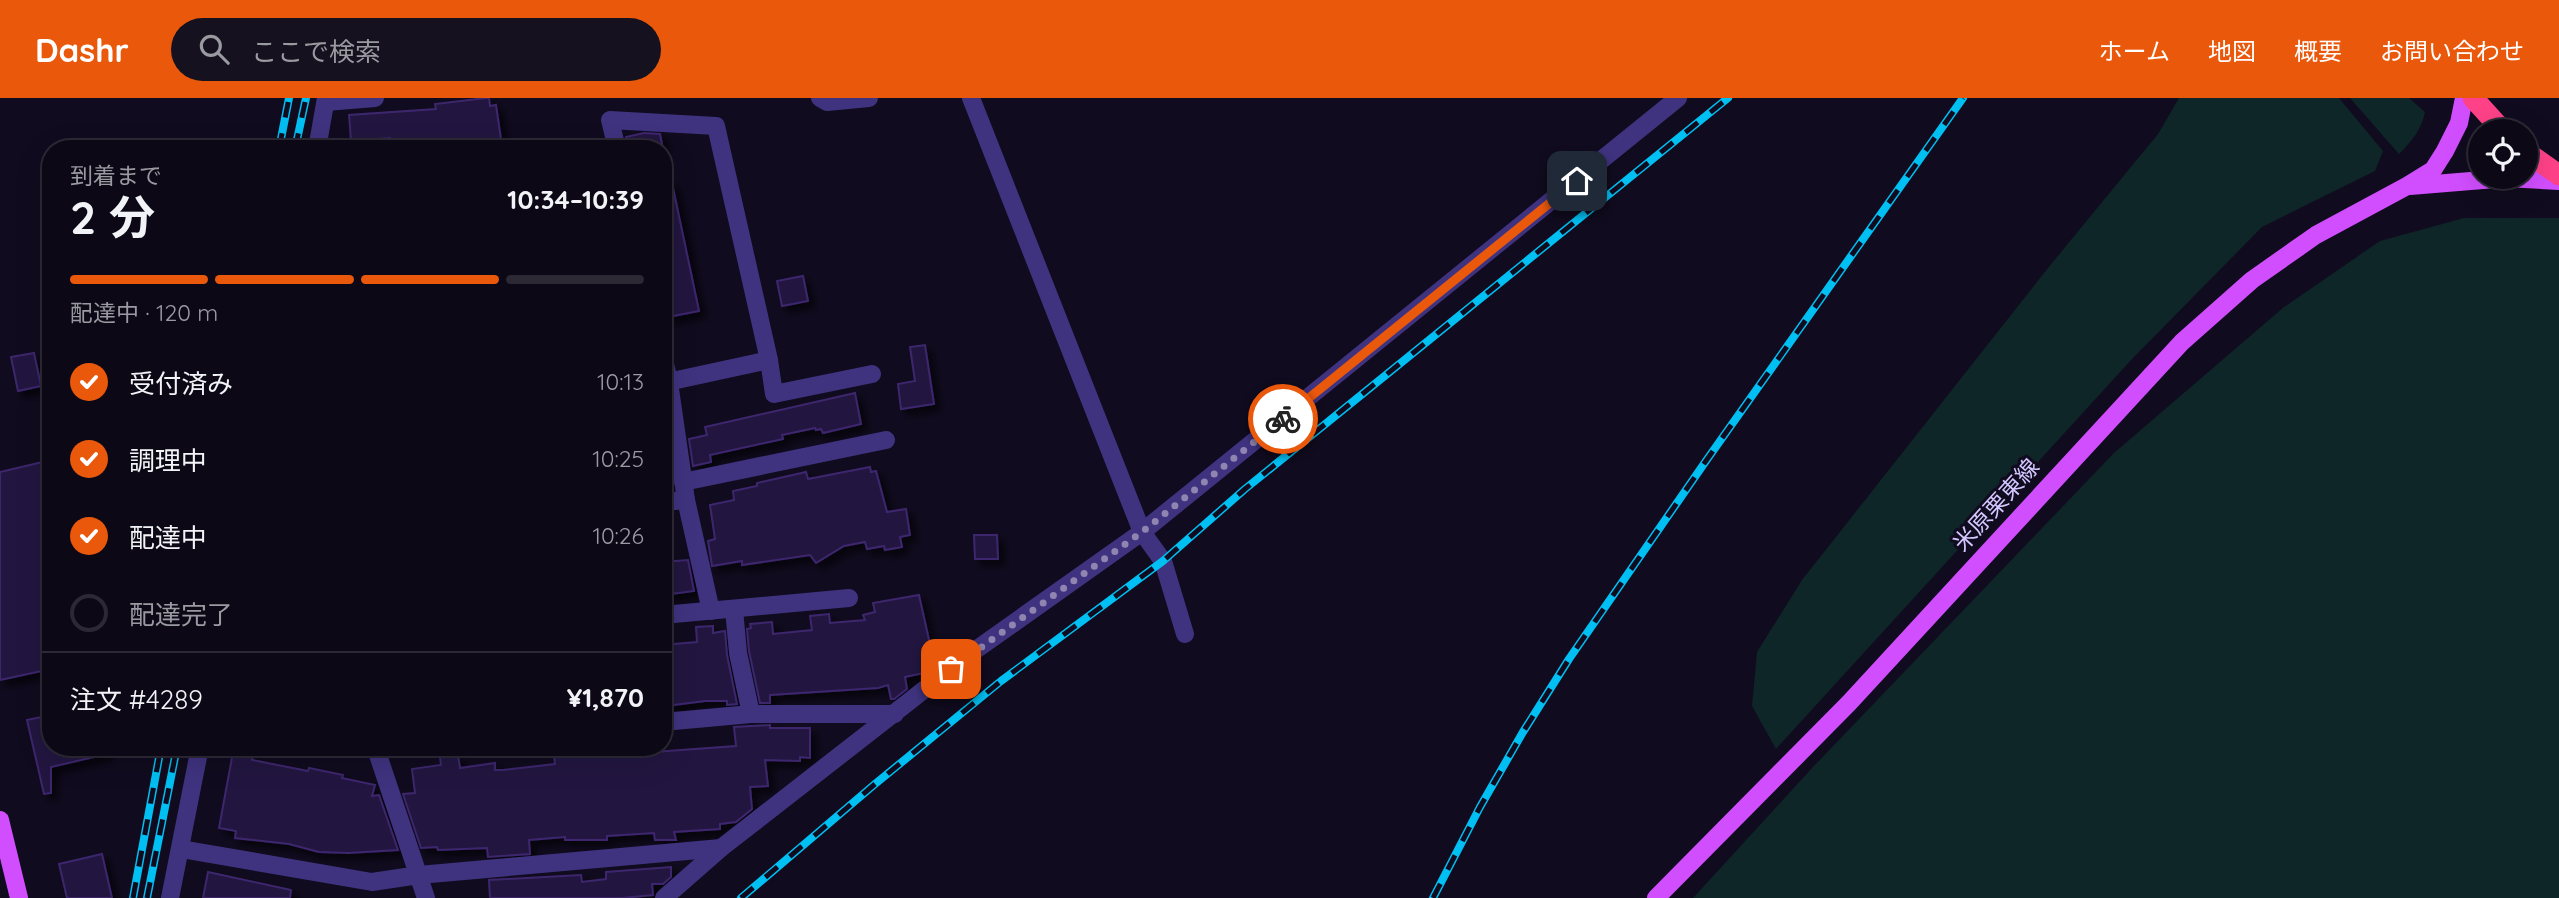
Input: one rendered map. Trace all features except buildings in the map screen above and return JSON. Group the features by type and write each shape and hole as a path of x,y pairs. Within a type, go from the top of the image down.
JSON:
{"highway":[{"path":"2473,98 2492,119"},
{"path":"2538,160 2559,175"}],"main road":[{"name":"米原栗東線","path":"1656,898 1849,703 2182,342 2252,280 2294,250 2433,170 2459,123 2464,98"},
{"name":"米原栗東線","path":"2407,186 2507,177 2559,181"},
{"path":"0,820 19,898"}],"street":[{"path":"319,140 326,100 375,98"},
{"path":"820,98 827,103 869,98"},
{"path":"971,98 1142,532 1163,561 1185,634"},
{"path":"664,898 721,848 970,654 1142,532 1678,98"},
{"path":"615,140 610,120 716,126 769,360 774,394 873,374"},
{"path":"672,382 769,360"},
{"path":"672,419 684,491 711,611"},
{"path":"672,497 684,491 886,440"},
{"path":"672,614 849,598"},
{"path":"734,609 738,653 751,714"},
{"path":"672,721 751,714 895,714"},
{"path":"170,898 198,756"},
{"path":"381,756 426,898"},
{"path":"181,849 372,882 419,875 721,848"}],"green space":[{"path":"2179,98 2339,98 2383,151 2375,171 2262,227 2132,359 1776,749 1752,706 1757,652 1802,580 2052,263 2158,134"},
{"path":"2350,98 2409,98 2425,112 2415,135 2399,154"},
{"path":"2464,218 2559,218 2559,898 1693,898 1813,767 2114,453 2284,307 2380,241"}],"railway":[{"path":"281,140 289,98"},
{"path":"297,140 306,98"},
{"path":"741,898 1001,681 1163,561 1245,489 1728,98"},
{"path":"1433,898 1480,807 1569,659 1963,98"},
{"path":"133,898 159,756"},
{"path":"147,898 175,756"}],"way so far":[{"path":"951,669 1142,532 1283,419"}],"route":[{"path":"1283,419 1577,181"}]}
